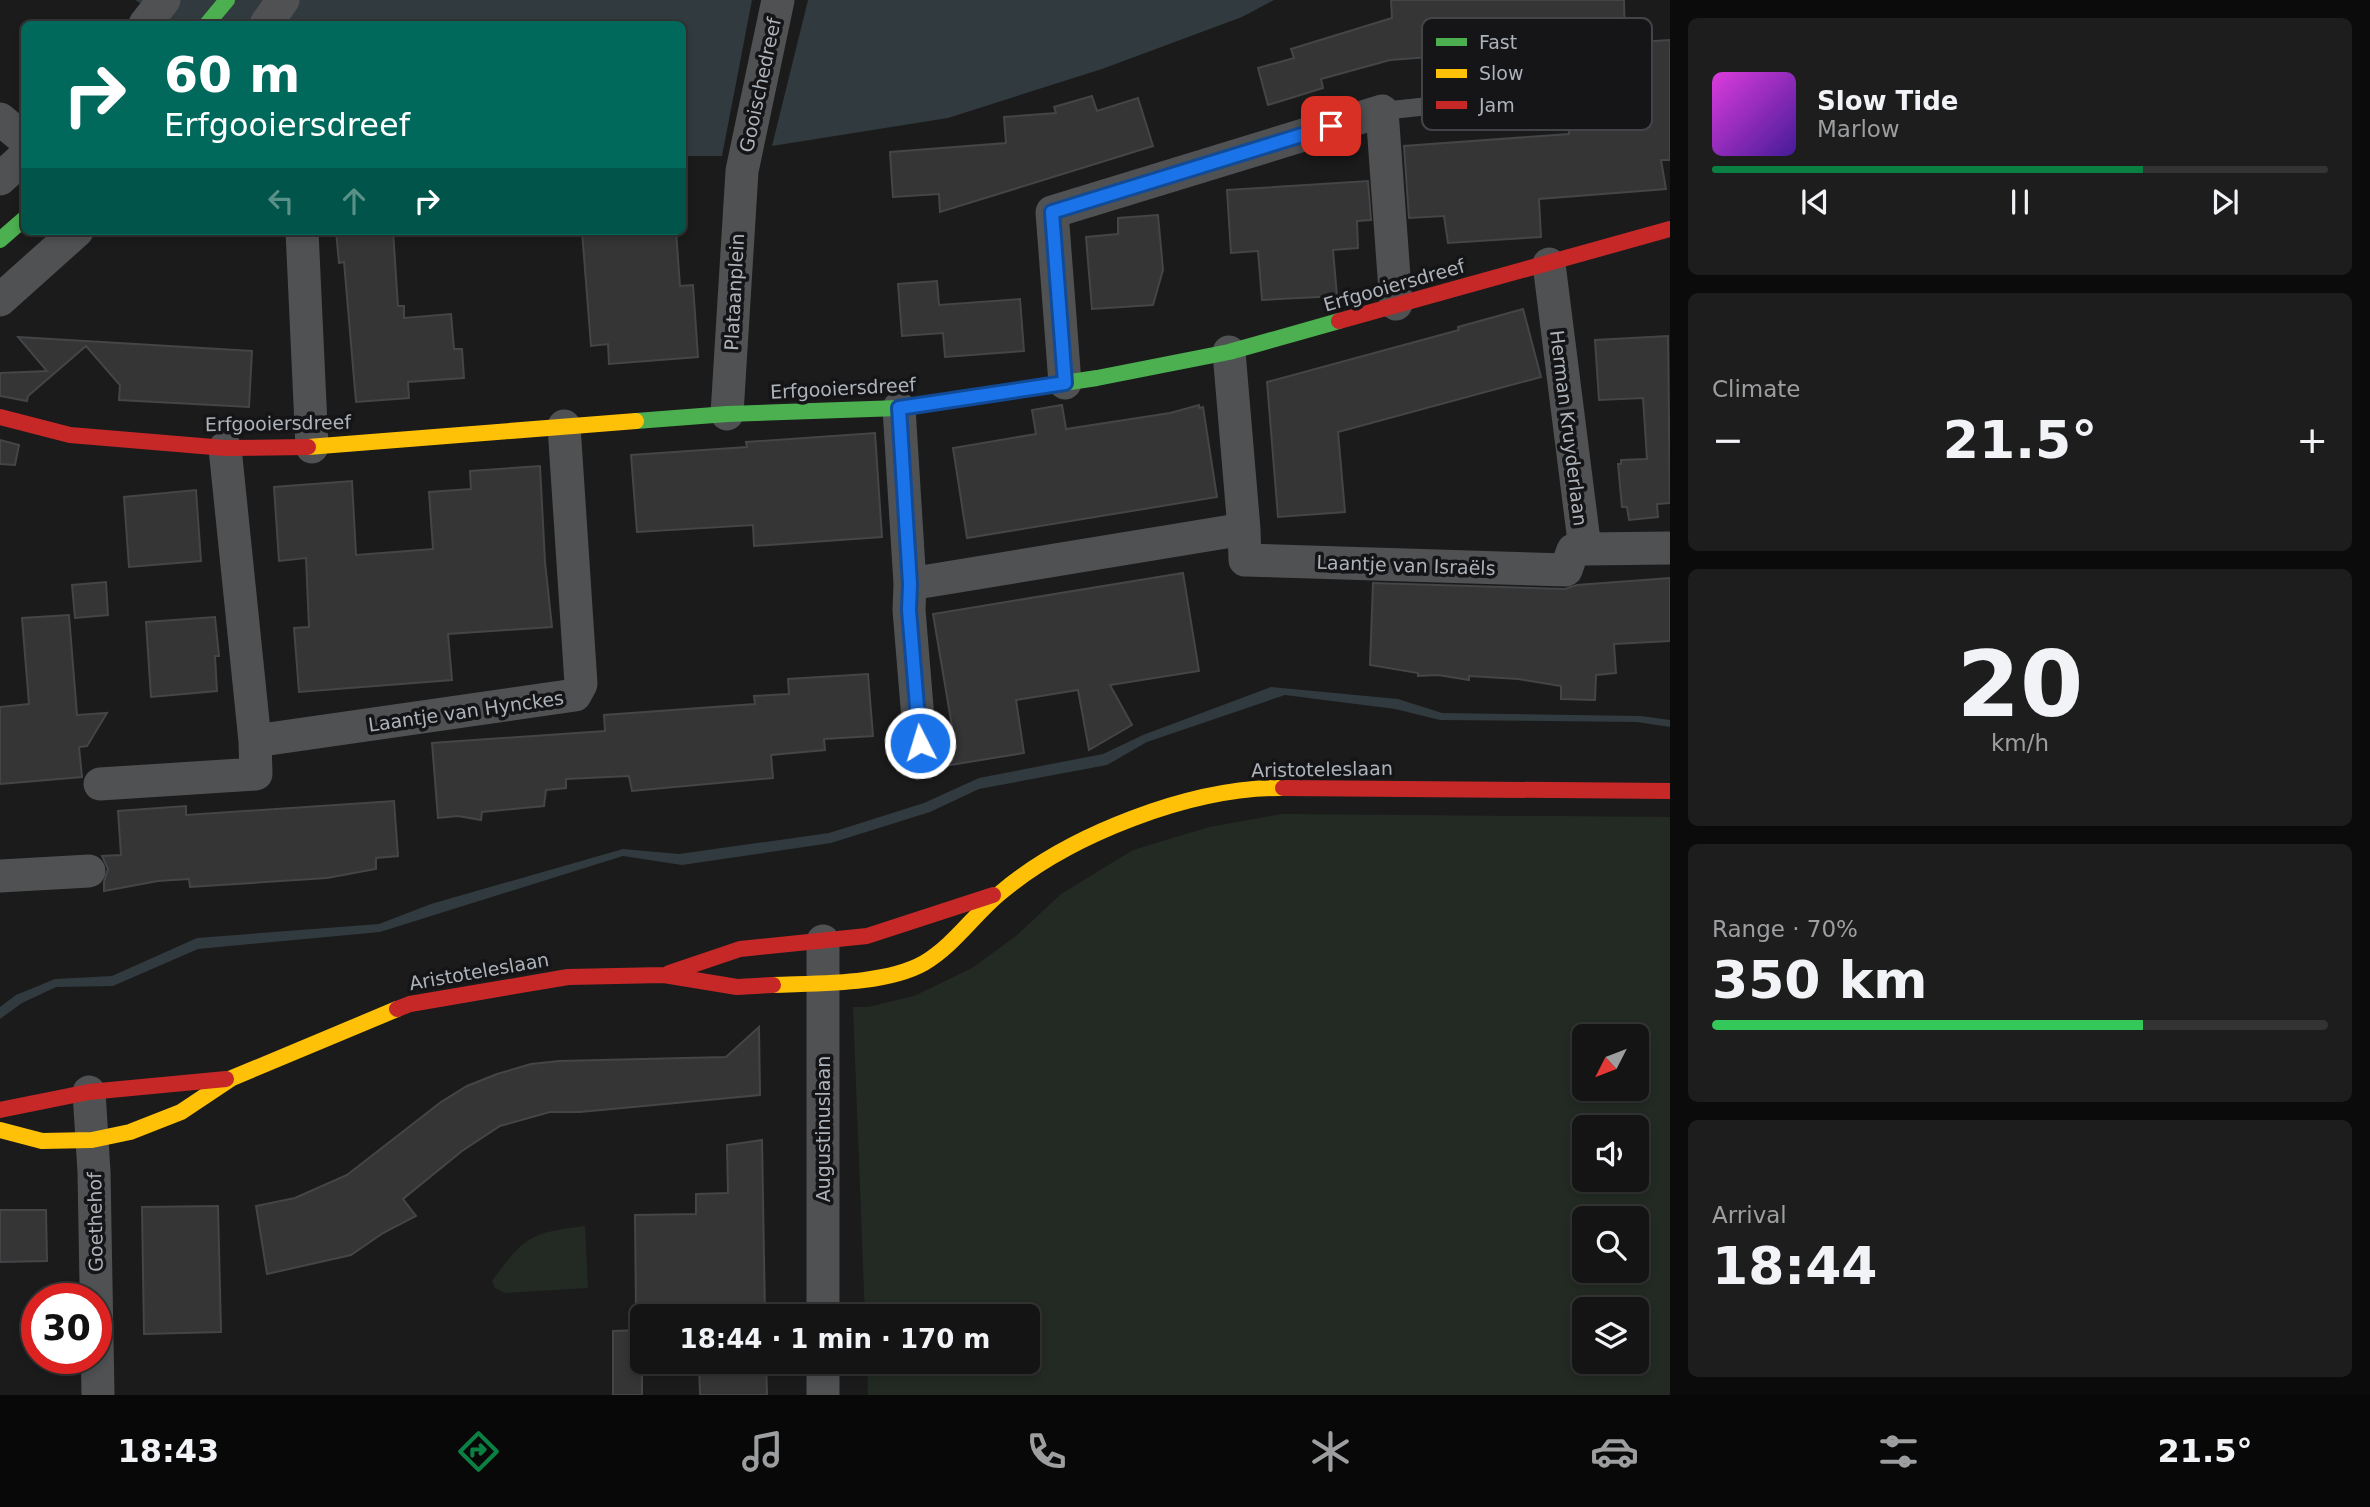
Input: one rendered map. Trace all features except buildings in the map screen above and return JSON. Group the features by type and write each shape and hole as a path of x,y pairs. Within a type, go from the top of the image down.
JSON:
{"street":[{"path":"147,21 164,0"},
{"path":"210,21 227,0"},
{"path":"268,21 283,0"},
{"name":"Gooischedreef","path":"741,171 778,0"},
{"path":"1065,383 1052,212 1382,111 1396,304"},
{"path":"0,119 21,136"},
{"path":"0,179 21,160"},
{"name":"Plataanplein","path":"727,414 741,171"},
{"path":"0,240 21,222"},
{"name":"Erfgooiersdreef","path":"0,417 71,435 225,448 312,447 727,414 899,408 1065,383 1229,352 1670,229"},
{"path":"0,300 73,235"},
{"path":"302,235 312,447"},
{"name":"Herman Kruyderlaan","path":"1549,264 1585,550 1670,548"},
{"name":"Laantje van Israëls","path":"1229,352 1245,560 1566,570 1573,550 1585,550"},
{"path":"899,408 910,584 909,610 920,743"},
{"name":"Laantje van Hynckes","path":"255,741 575,695 581,684 564,426"},
{"path":"100,784 256,774 255,741 225,448"},
{"path":"910,584 1244,529"},
{"name":"Aristoteleslaan","path":"0,1130 42,1141 92,1140 130,1132 181,1112 232,1078 410,1003 568,977 664,975 737,987 860,981 898,972 924,963 956,938 999,894 1059,852 1152,811 1214,795 1278,788 1670,791"},
{"path":"0,876 89,871"},
{"name":"Aristoteleslaan","path":"664,975 740,949 867,936 999,894"},
{"name":"Augustinuslaan","path":"823,941 823,1304"},
{"name":"Aristoteleslaan","path":"0,1110 89,1092 232,1078"},
{"name":"Goethehof","path":"89,1092 98,1395"},
{"path":"823,1374 823,1395"}],"lane":[{"path":"1382,111 1422,107"}],"shaded area":[{"path":"135,0 752,0 722,156 686,156 686,21 172,21"},
{"path":"808,0 1274,0 1242,17 1102,69 948,118 772,146"},
{"path":"1271,687 1398,699 1442,713 1641,716 1670,720 1670,727 1637,722 1440,720 1395,709 1285,695 1147,742 1107,765 979,789 930,812 831,843 682,865 623,856 380,932 198,949 113,986 56,987 22,1003 0,1019 0,1007 16,995 55,979 112,976 197,938 379,924 431,904 623,849 679,854 829,833 924,803 979,778 1103,754 1143,735"},
{"path":"1281,814 1670,817 1670,1395 868,1395 867,1374 1040,1374 1040,1304 865,1304 853,1007 868,1007 914,996 972,968 1016,936 1061,894 1133,850 1209,827"},
{"path":"585,1226 588,1288 505,1293 495,1288 492,1281 513,1254 530,1239 552,1231"}],"traffic: fast":[{"path":"210,21 227,0"},
{"path":"0,240 21,222"},
{"path":"636,421 727,414 899,408 1097,378 1229,352 1339,321"}],"traffic: slow":[{"path":"308,447 636,421"},
{"path":"773,985 850,982 908,970 924,963 944,948 999,894 1027,872 1095,834 1132,818 1210,796 1283,788"},
{"path":"0,1130 42,1141 92,1140 130,1132 181,1112 232,1078 397,1009"}],"traffic: jam":[{"path":"1339,321 1670,229"},
{"path":"0,417 70,435 225,448 308,447"},
{"path":"1283,788 1670,791"},
{"path":"669,973 740,949 867,936 993,895"},
{"path":"397,1009 410,1004 568,977 664,975 737,987 773,985"},
{"path":"0,1110 89,1092 226,1079"}],"route":[{"path":"920,743 909,610 910,584 899,408 1065,383 1052,212 1331,126"}]}
